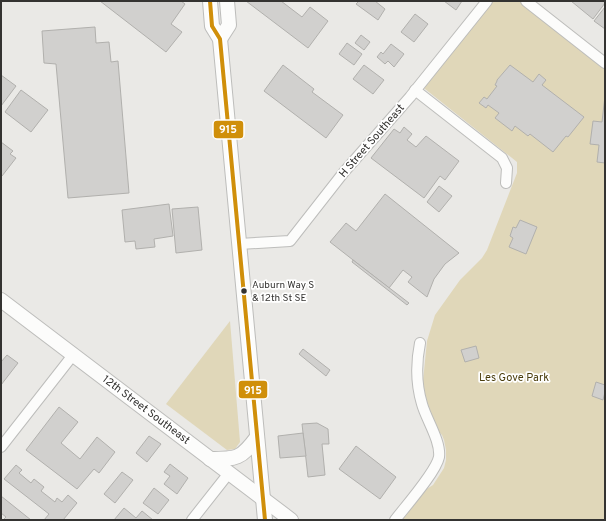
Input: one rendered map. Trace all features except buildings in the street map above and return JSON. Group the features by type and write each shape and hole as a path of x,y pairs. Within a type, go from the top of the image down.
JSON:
{"main road":[{"path":"210,1 212,26 220,39 265,520"},
{"path":"220,39 229,25 227,1"},
{"name":"12th Street Southeast","path":"1,300 291,520"},
{"path":"210,459 229,459 239,457 248,450 257,437"}],"street":[{"name":"H Street Southeast","path":"239,244 290,241 344,172 415,90 487,1"},
{"path":"526,1 605,62"},
{"path":"415,90 505,161 507,168 506,183"},
{"path":"395,520 429,475 437,462 439,449 422,405 417,381 420,343"},
{"path":"1,446 73,355"},
{"path":"192,520 229,473"}],"green space":[{"name":"Les Gove Park","path":"487,1 526,1 605,63 605,520 402,520 405,513 422,492 433,485 444,468 446,460 444,440 442,435 435,428 423,394 427,341 435,315 460,280 482,258 487,250 517,173 517,162 420,85"},
{"path":"230,321 240,442 235,449 227,450 166,404"}],"transit line":[{"name":"915","path":"210,1 212,26 220,39 265,520"}],"place":[{"name":"Auburn Way S & 12th St SE","path":"244,291"}]}
